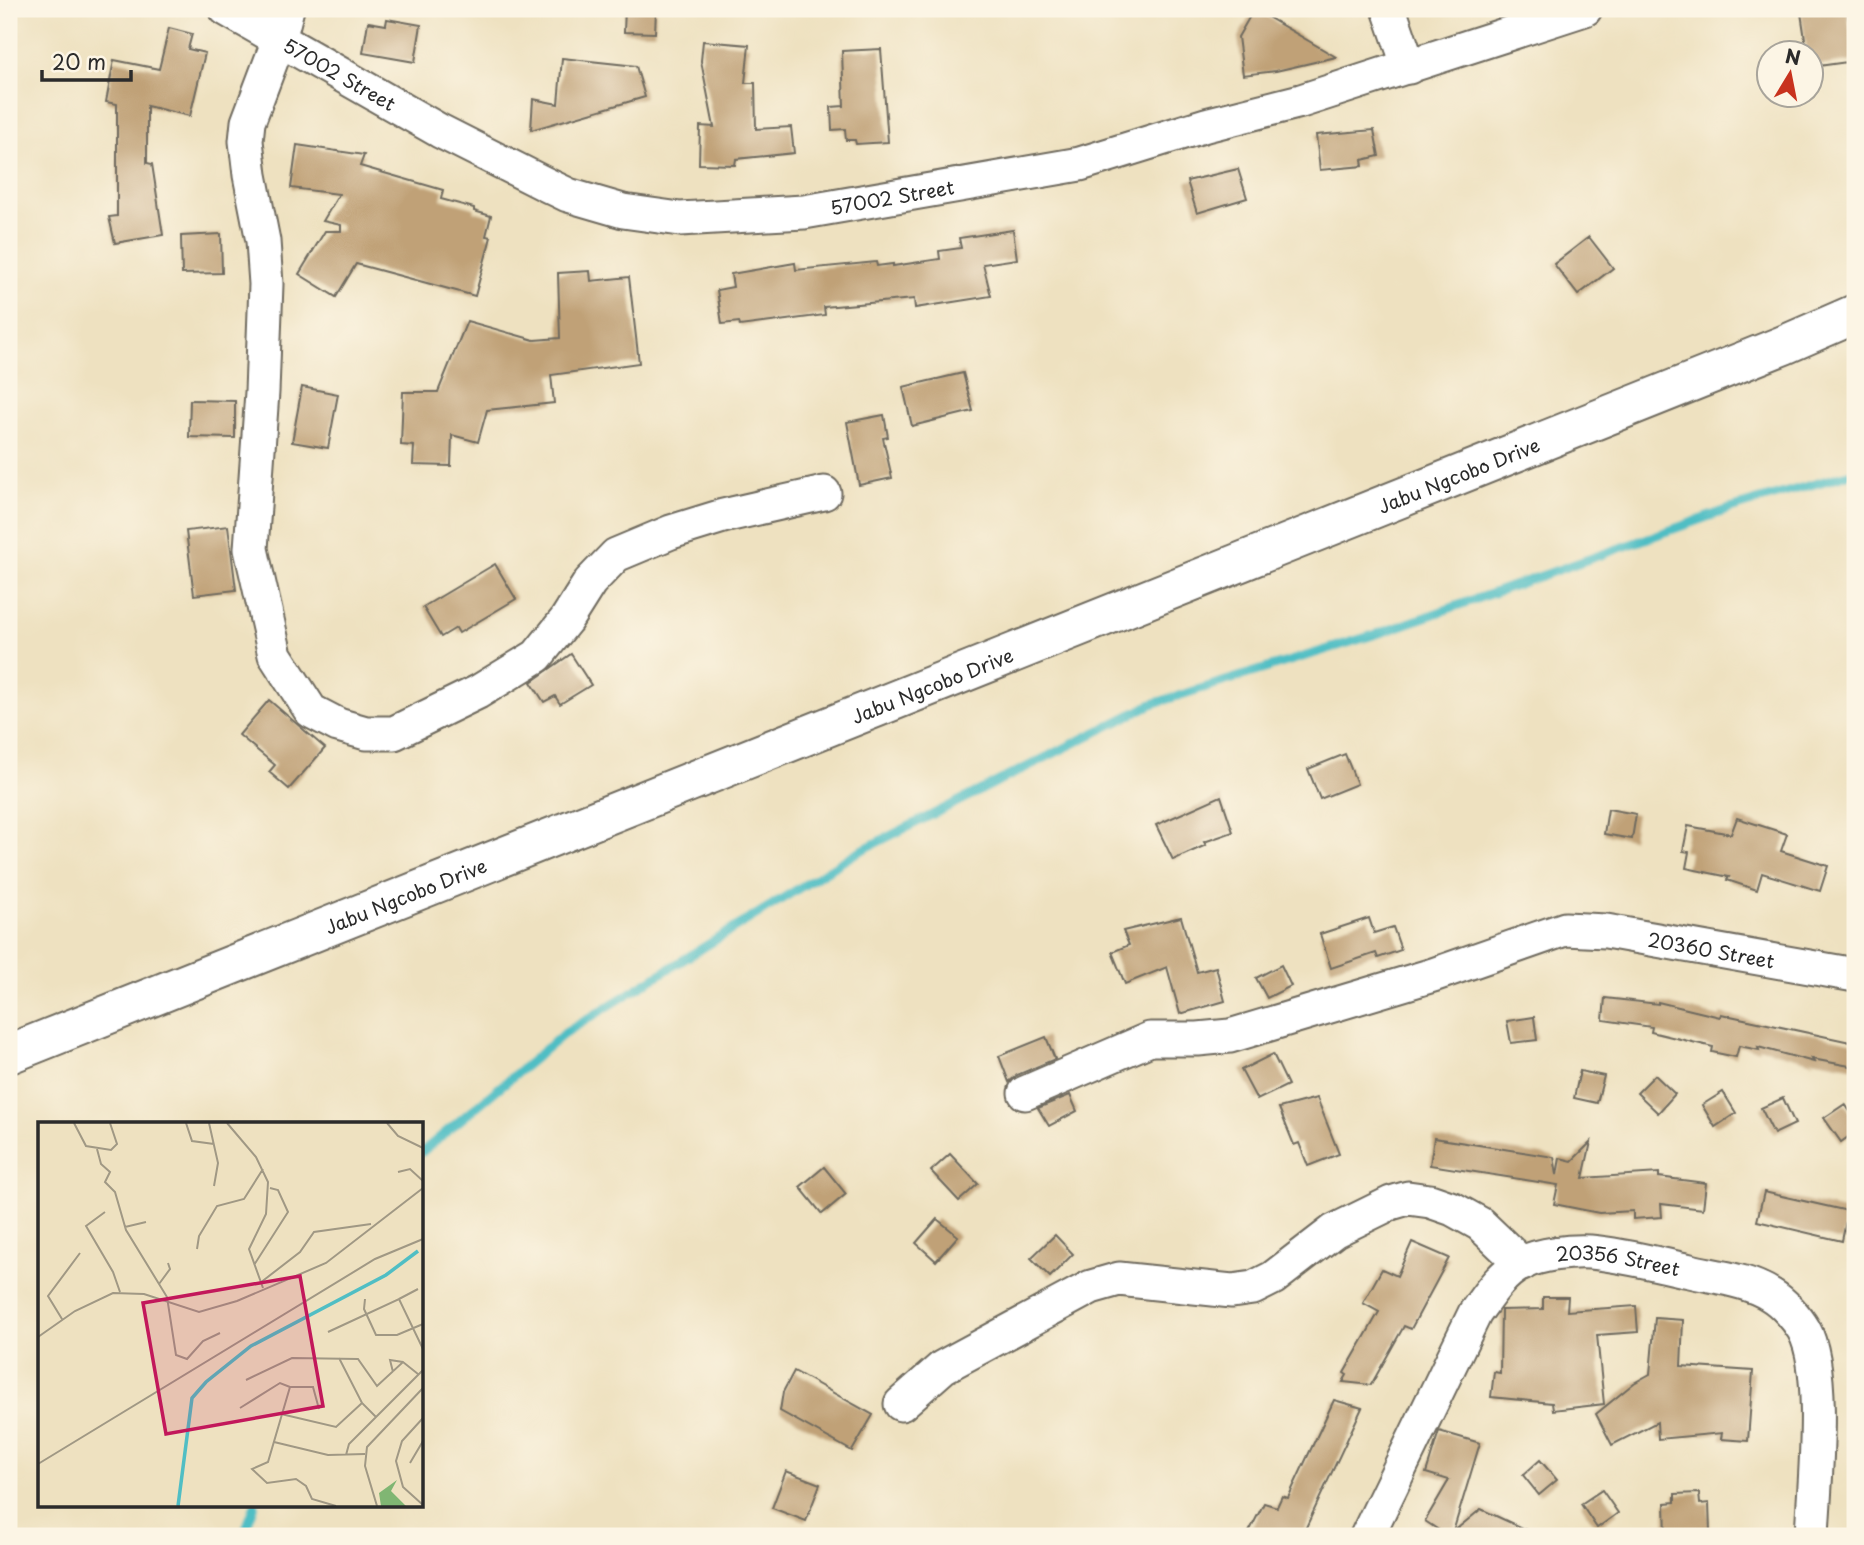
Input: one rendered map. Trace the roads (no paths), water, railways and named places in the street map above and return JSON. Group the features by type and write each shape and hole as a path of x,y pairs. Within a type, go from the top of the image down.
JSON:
{"main road":[{"name":"Jabu Ngcobo Drive","path":"9,1054 1855,314"}],"street":[{"name":"57002 Street","path":"226,9 283,24 439,131 568,195 622,211 680,219 804,212 1080,164 1206,125 1301,101 1584,9"},
{"path":"1388,9 1409,67"},
{"path":"283,24 248,122 246,141 263,241 266,285 251,549 275,655 311,711 338,725 366,733 394,733 478,692 537,656 566,620 590,582 616,555 671,531 824,493"},
{"name":"20360 Street","path":"1025,1093 1150,1039 1230,1036 1433,975 1565,929 1606,931 1855,975"},
{"path":"901,1404 943,1367 1091,1287 1119,1279 1232,1291 1253,1288 1273,1278 1334,1231 1391,1203 1408,1198 1430,1201 1453,1209 1480,1224 1522,1264"},
{"name":"20356 Street","path":"1367,1536 1475,1314 1498,1281 1522,1264 1555,1254 1588,1252 1622,1256 1748,1284 1772,1295 1804,1330 1814,1360 1817,1413 1812,1536"}],"waterway":[{"path":"424,1150 565,1033 856,853 1152,704 1383,632 1730,509 1855,472"},
{"path":"243,1536 255,1506"}]}
